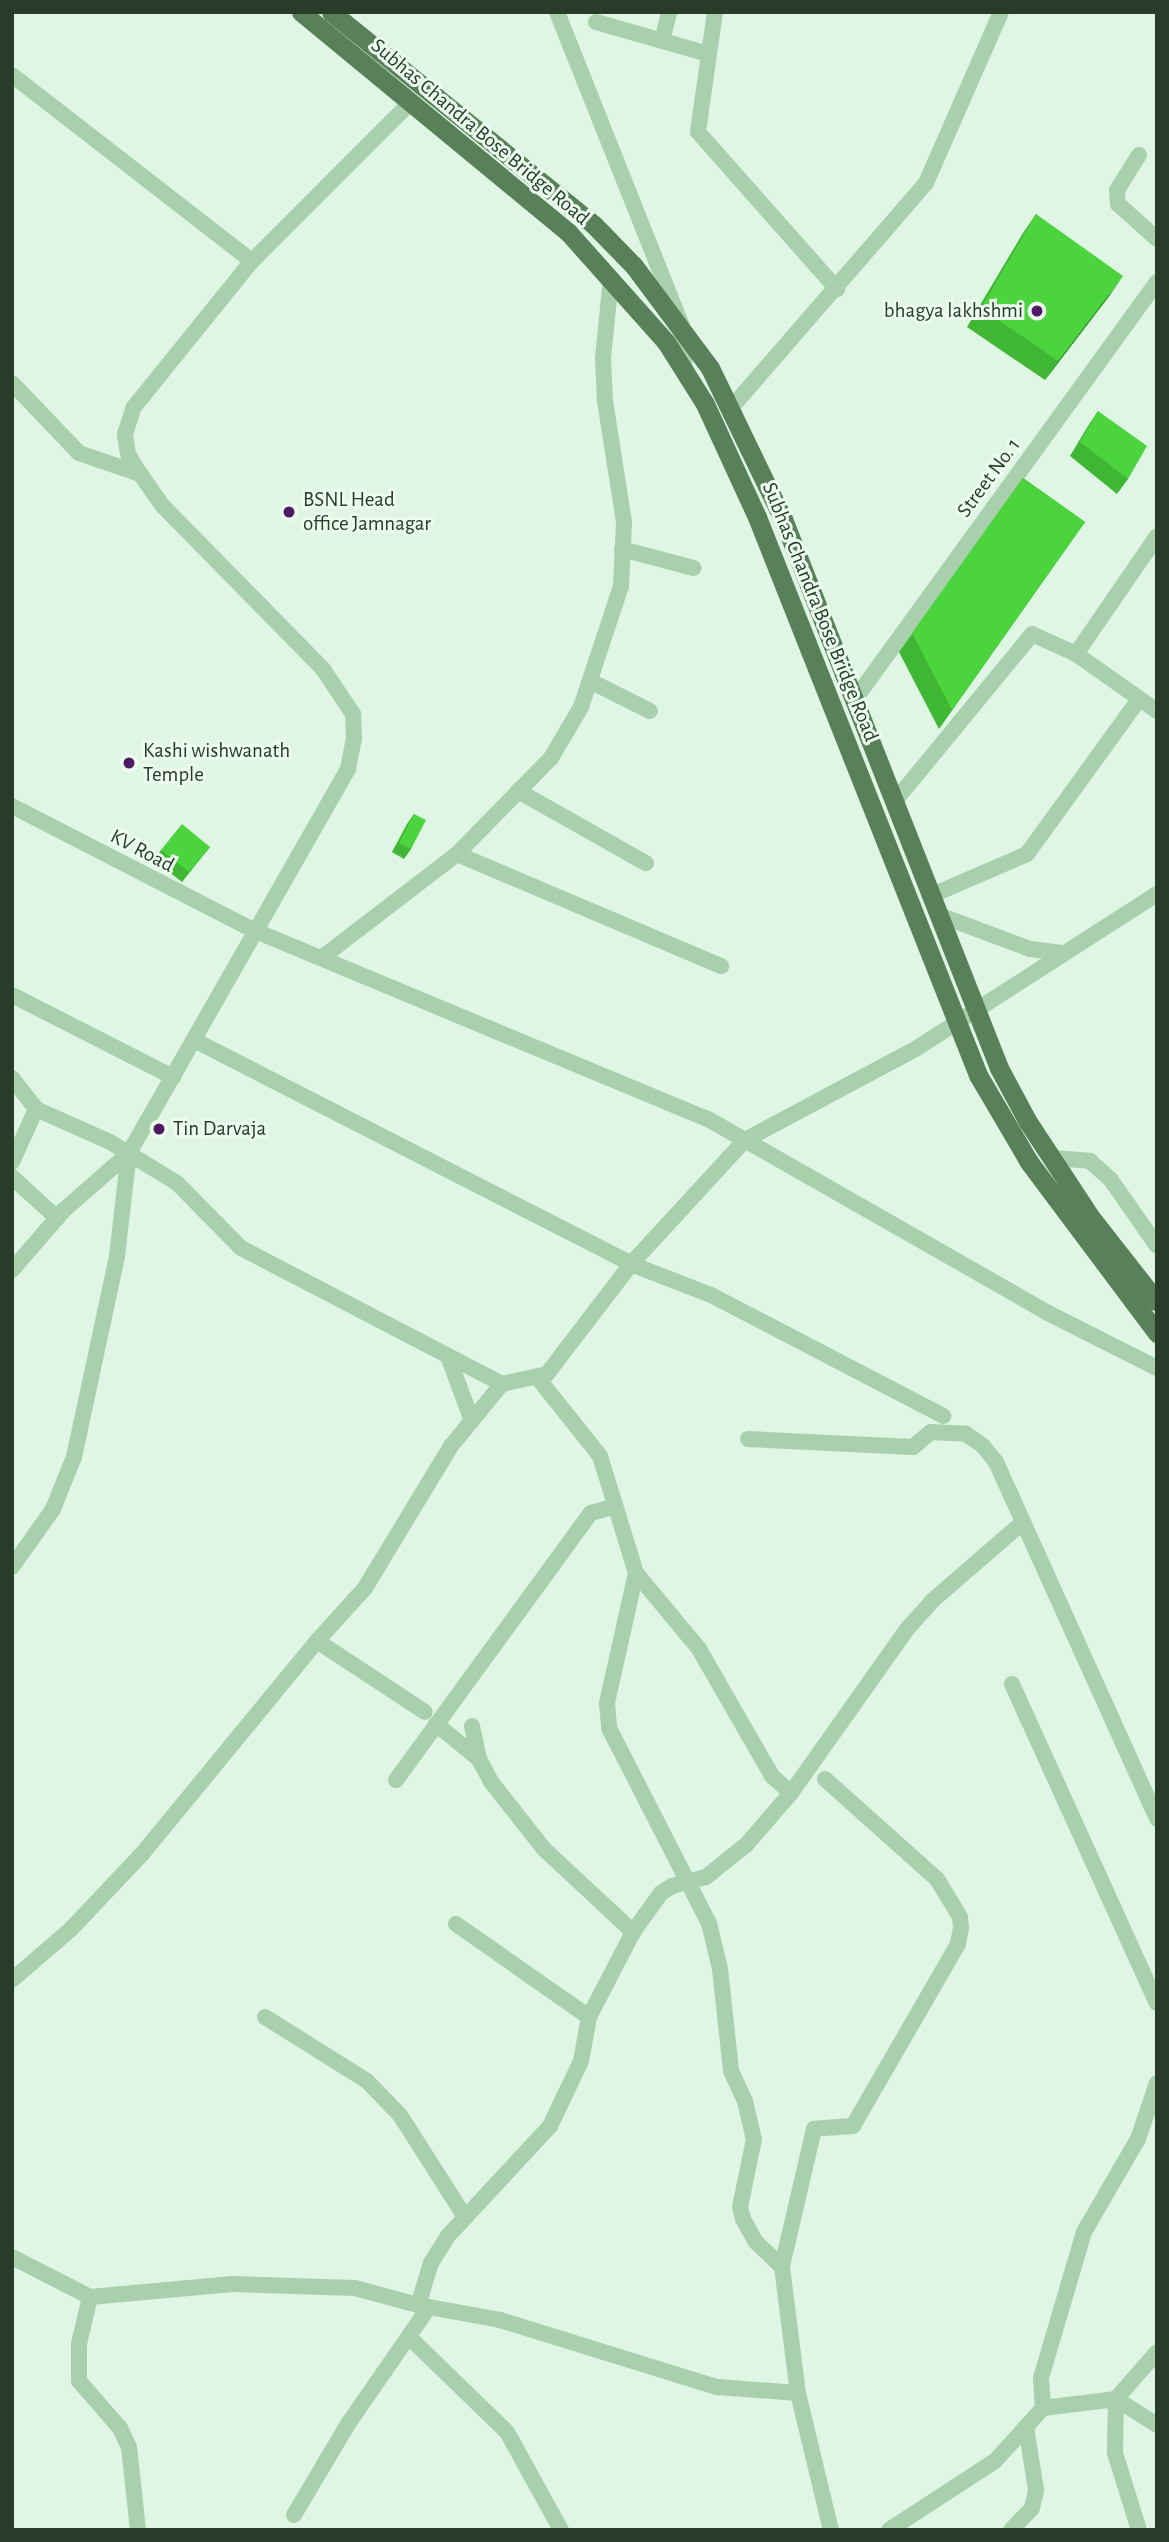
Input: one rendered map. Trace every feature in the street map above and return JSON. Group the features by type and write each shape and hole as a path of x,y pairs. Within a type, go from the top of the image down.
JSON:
{"main road":[{"name":"Subhas Chandra Bose Bridge Road","path":"301,12 568,233 666,342 705,404 757,517 978,1075 1029,1162 1157,1333"},
{"name":"Subhas Chandra Bose Bridge Road","path":"331,12 594,225 682,326 732,407 783,519 999,1068 1051,1158 1157,1302"}],"street":[{"path":"557,12 682,326 685,372"},
{"path":"662,41 669,12"},
{"path":"715,12 698,132 837,289"},
{"path":"732,407 837,289 926,183 1001,12"},
{"path":"596,22 708,54"},
{"path":"12,75 252,261"},
{"path":"12,1270 57,1218 129,1153 253,930 348,769 353,714 323,669 162,505 128,454 125,434 134,407 252,261 411,102"},
{"path":"1139,155 1117,190 1118,204 1157,239"},
{"path":"324,957 457,854 551,758 581,707 621,586 624,522 605,390 611,278"},
{"name":"Street No. 1","path":"855,699 1157,282"},
{"path":"12,383 79,453 140,474"},
{"path":"1076,654 1157,536"},
{"path":"622,549 694,568"},
{"path":"895,802 1027,638 1041,635 1076,654 1157,711"},
{"path":"590,681 650,711"},
{"path":"930,895 1027,854 1139,699"},
{"path":"518,791 646,863"},
{"name":"KV Road","path":"12,806 253,930 324,957 708,1119 1060,1319 1157,1368"},
{"path":"457,854 722,966"},
{"path":"12,1078 36,1109 129,1153 177,1183 241,1248 502,1384 547,1374 631,1265 745,1140 905,1055 1157,894"},
{"path":"939,915 1030,949 1062,953"},
{"path":"12,995 173,1077"},
{"path":"194,1040 631,1265 711,1295 943,1416"},
{"path":"12,1162 36,1109"},
{"path":"12,1567 53,1509 74,1457 117,1256 129,1153"},
{"path":"1051,1158 1090,1161 1111,1180 1157,1246"},
{"path":"12,1177 57,1218"},
{"path":"448,1356 471,1421"},
{"path":"537,1377 600,1456 636,1573 699,1649 772,1776 792,1793"},
{"path":"12,1980 71,1929 142,1854 317,1641 365,1588 471,1421 502,1384"},
{"path":"748,1439 913,1447 931,1432 966,1434 996,1462 1157,1819"},
{"path":"396,1780 431,1718 592,1513 615,1506"},
{"path":"295,2515 348,2424 409,2337 424,2306 438,2249 550,2126 581,2061 589,2017 633,1933 667,1889 692,1884 719,1869 746,1845 792,1793 908,1628 932,1601 1022,1523"},
{"path":"636,1573 607,1703 609,1728 692,1884 716,1945 731,2071 745,2101 754,2139 740,2207 743,2219 756,2242 782,2267"},
{"path":"317,1641 431,1718 478,1759 492,1783 544,1849 633,1933"},
{"path":"1012,1684 1157,2003"},
{"path":"472,1726 478,1759"},
{"path":"825,1779 937,1879 960,1917 961,1928 958,1944 855,2123 847,2130 814,2129 782,2267 798,2393 831,2530"},
{"path":"456,1924 589,2017"},
{"path":"265,2017 367,2081 400,2115 465,2217"},
{"path":"1043,2408 1041,2378 1084,2232 1138,2139 1157,2083"},
{"path":"12,2257 90,2297 232,2284 355,2288 424,2306 500,2320 717,2387 798,2393"},
{"path":"90,2297 79,2344 79,2381 120,2427 129,2447 138,2530"},
{"path":"409,2337 507,2432 561,2530"},
{"path":"1139,2530 1115,2453 1116,2399 1157,2352"},
{"path":"889,2530 995,2461 1043,2408 1116,2399 1157,2425"},
{"path":"1011,2530 1032,2508 1037,2490 1026,2427"}],"building":[{"name":"bhagya lakhshmi","path":"1036,214 1123,276 1058,361 981,308"},
{"path":"1098,411 1147,446 1128,479 1080,442"},
{"path":"1023,478 1085,522 952,710 912,633"},
{"path":"414,814 426,820 411,849 399,843"},
{"path":"182,824 210,847 189,872 161,850"}],"place":[{"name":"bhagya lakhshmi","path":"1037,311"},
{"name":"BSNL Head office Jamnagar","path":"289,512"},
{"name":"Kashi wishwanath Temple","path":"129,763"},
{"name":"Tin Darvaja","path":"159,1129"}]}
